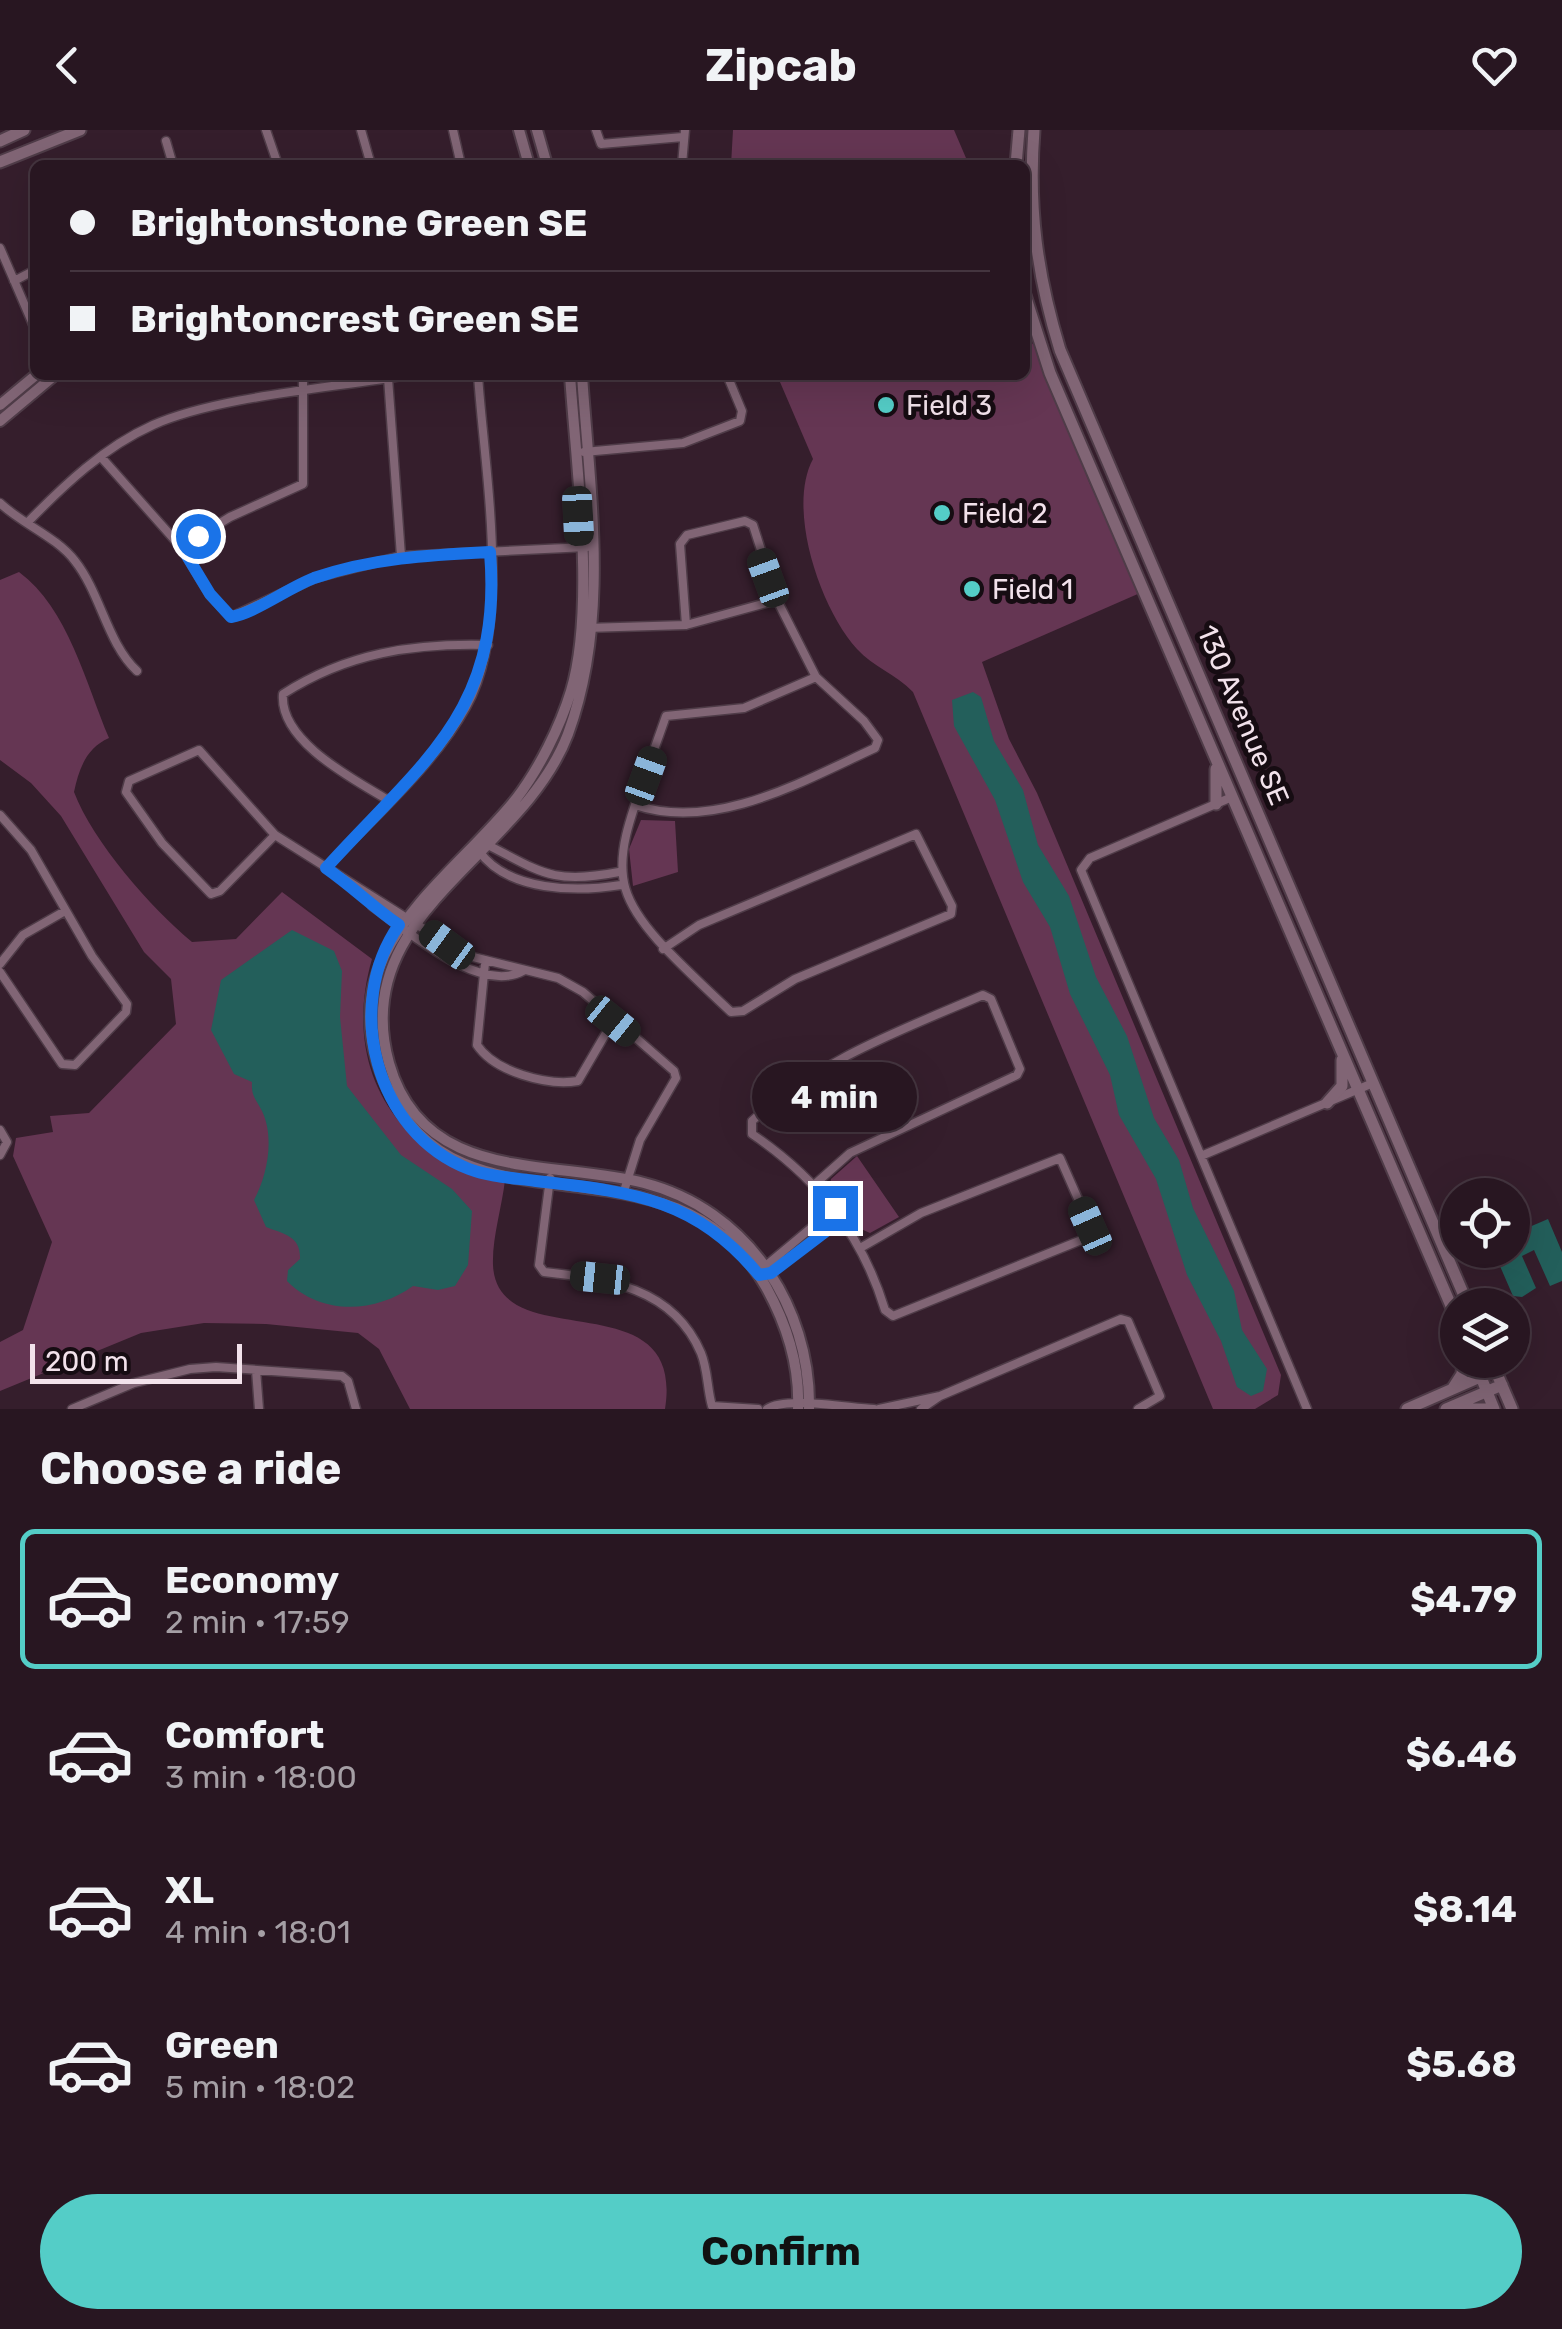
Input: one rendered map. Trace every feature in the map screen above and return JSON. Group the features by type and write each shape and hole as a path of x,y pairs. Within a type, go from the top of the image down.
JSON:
{"main road":[{"path":"0,140 24,130"},
{"path":"30,150 63,130"},
{"path":"0,162 80,130"},
{"path":"1017,160 1020,130"},
{"name":"130 Avenue SE","path":"1034,130 1031,206 1041,284 1060,350 1461,1288"},
{"path":"1041,284 1039,304 1032,318 1046,329 1072,394 1093,428"},
{"name":"130 Avenue SE","path":"1030,311 1050,373 1443,1288"},
{"path":"1213,750 1216,804"},
{"path":"1234,757 1232,798 1241,799 1248,810 1302,916"},
{"path":"1327,1103 1339,1094 1344,1078 1336,1037"},
{"name":"130 Avenue SE","path":"1425,1248 1440,1289"},
{"path":"1450,1391 1459,1378"},
{"path":"1407,1409 1479,1378"},
{"path":"1481,1378 1494,1409"},
{"path":"1499,1378 1512,1409"},
{"path":"1447,1409 1502,1385"},
{"path":"1447,1409 1486,1409"}],"street":[{"path":"266,130 276,160"},
{"path":"361,130 370,160"},
{"path":"453,130 461,160"},
{"path":"519,130 527,160"},
{"path":"537,130 545,160"},
{"path":"596,130 601,144 684,134 682,160"},
{"path":"166,141 172,160"},
{"path":"0,248 30,318"},
{"path":"14,281 30,273"},
{"path":"0,405 30,380"},
{"path":"0,421 48,380"},
{"path":"181,546 230,516 303,484 303,380"},
{"path":"27,523 72,476 151,426 173,417 376,380"},
{"path":"388,380 402,556"},
{"path":"326,868 460,717 482,670 488,645 490,552 478,380"},
{"path":"571,380 581,452"},
{"path":"408,924 518,814 566,739 582,688 587,628 582,380"},
{"path":"581,452 683,444 740,421 742,412 729,380"},
{"path":"101,457 181,546 210,594 231,617 315,578 402,556 585,547"},
{"path":"0,503 73,558 93,589 124,659 137,671"},
{"path":"635,805 681,814 735,806 875,748 878,740 864,721 816,677 777,600 753,525 745,521 687,535 680,544 686,626"},
{"path":"587,628 686,626 777,600"},
{"path":"587,628 556,730 519,795 408,924 388,974 381,1022 390,1067 401,1091 436,1136 457,1148 550,1176 670,1193 706,1212 765,1270 801,1339 804,1407"},
{"path":"388,800 324,758 282,708 283,694 340,663 371,654 408,646 488,645"},
{"path":"371,654 373,668"},
{"path":"663,948 700,925 916,834 952,906 950,914 795,979 743,1012 731,1012 663,948 635,914 619,872 626,826 666,716 744,708 816,677"},
{"path":"275,835 220,892 211,894 141,816 126,792 129,781 199,750 275,835 408,924 485,963 512,965 522,971 558,978 583,992 674,1071 676,1078 640,1140 625,1185"},
{"path":"1232,798 1090,858 1081,870 1306,1409"},
{"path":"2,821 31,850 64,910 127,1004 126,1012 75,1065 62,1064 0,968 23,936 64,910"},
{"path":"476,842 490,845 508,860 539,872 570,878 619,872"},
{"path":"476,842 480,855 539,884 568,890 621,885"},
{"path":"408,924 442,956 482,974 514,976 522,971"},
{"path":"485,963 477,1044 482,1053 517,1072 548,1081 578,1081 613,1021"},
{"path":"814,1185 850,1153 1016,1076 1020,1070 991,1000 983,995 842,1056 784,1092 752,1121 752,1134 795,1163 814,1185 835,1208 862,1247 885,1310 893,1316 1084,1239 1090,1226 1060,1158 1051,1158 921,1213 862,1247"},
{"path":"1201,1156 1373,1083"},
{"path":"0,1130 7,1142 0,1154"},
{"path":"550,1176 539,1265 544,1272 624,1283 662,1303 692,1336 702,1356 712,1406 758,1409"},
{"path":"765,1270 835,1208"},
{"path":"765,1270 842,1219"},
{"path":"766,1409 774,1404 894,1408 940,1396 1121,1319 1128,1321 1160,1396 1138,1409"},
{"path":"72,1409 134,1383 190,1369 342,1376 348,1380 356,1409"},
{"path":"256,1370 259,1409"},
{"path":"920,1409 940,1396"}],"shaded area":[{"path":"733,130 954,130 967,160 731,160"},
{"path":"1030,341 1038,350 1089,482 1140,593 982,662 1009,739 1037,793 1281,1375 1278,1395 1255,1409 1213,1409 913,692 857,649 831,610 811,558 806,531 803,504 813,459 779,380 1030,380"},
{"path":"19,572 36,587 63,626 109,738 85,760 74,792 109,852 142,893 192,942 236,939 282,892 372,959 364,998 364,1036 371,1070 385,1102 406,1129 433,1152 466,1169 505,1180 493,1255 502,1293 525,1309 621,1330 648,1344 664,1369 665,1409 410,1409 379,1349 358,1333 266,1324 204,1323 141,1333 0,1391 0,1342 23,1330 52,1242 13,1156 16,1138 53,1132 50,1116 89,1113 176,1024 171,979 144,952 61,816 31,783 0,760 0,580"},
{"path":"973,692 981,697 994,741 1023,790 1038,845 1069,896 1096,977 1127,1036 1154,1118 1179,1160 1193,1208 1234,1291 1242,1330 1267,1369 1263,1391 1251,1396 1237,1387 1221,1341 1187,1275 1156,1179 1119,1115 1110,1075 1070,994 1050,927 1023,882 995,800 954,726 952,700"},
{"path":"641,820 675,821 678,872 633,886 629,849"},
{"path":"292,930 334,951 342,971 340,1017 347,1086 401,1155 452,1189 472,1211 468,1265 455,1286 438,1290 413,1286 382,1302 349,1307 316,1300 287,1281 288,1270 300,1259 298,1245 290,1237 266,1227 254,1200 268,1157 266,1122 253,1094 252,1082 234,1074 211,1030 221,980"},
{"path":"857,1156 899,1217 870,1233 861,1229 830,1187 831,1179"},
{"path":"1548,1219 1562,1252 1562,1281 1550,1286 1534,1250 1530,1252 1530,1227"},
{"path":"1501,1268 1527,1268 1536,1288 1530,1292 1530,1288 1510,1288"}],"place":[{"name":"Field 3","path":"886,405"},
{"name":"Field 2","path":"942,513"},
{"name":"Field 1","path":"972,589"}],"route":[{"path":"198,536 181,546 210,594 231,617 242,616 269,597 349,568 402,556 490,552 488,645 468,704 424,763 326,868 367,895 372,906 399,925 377,971 370,1014 371,1039 384,1083 423,1138 444,1156 470,1170 624,1191 665,1203 720,1234 759,1275 771,1273 842,1219 835,1208"}]}
